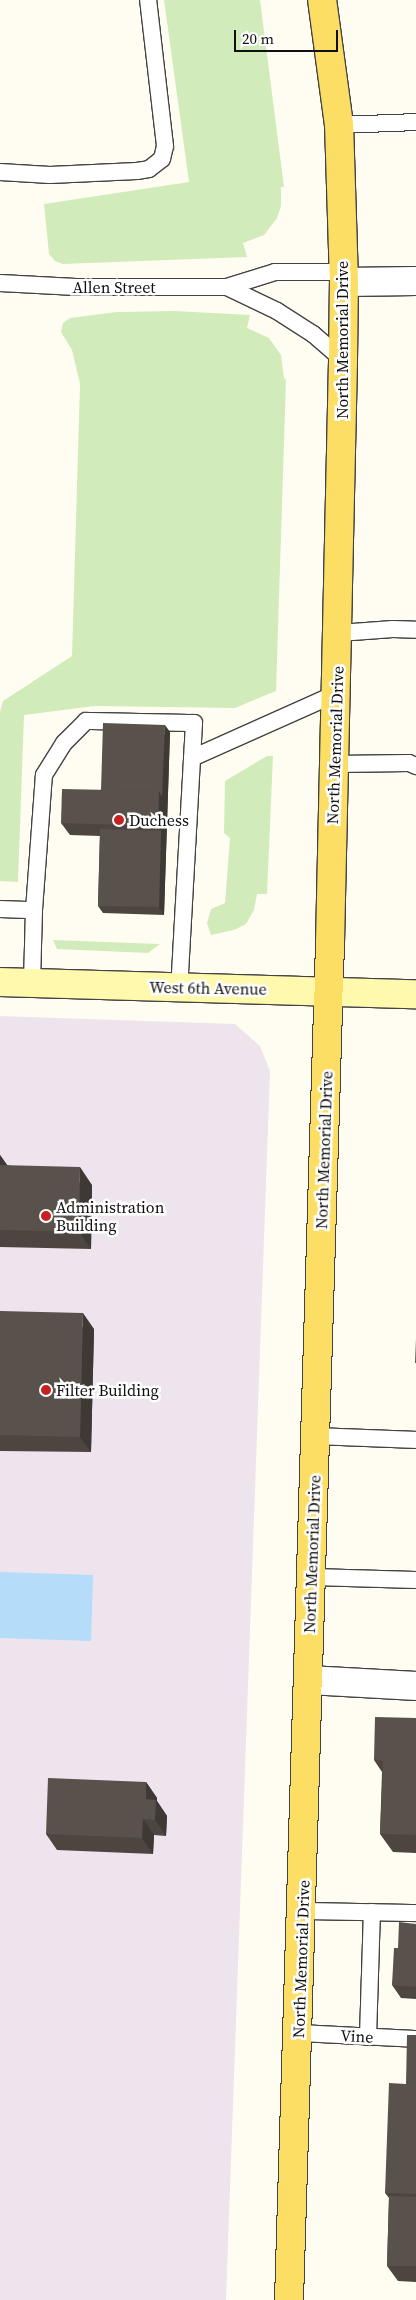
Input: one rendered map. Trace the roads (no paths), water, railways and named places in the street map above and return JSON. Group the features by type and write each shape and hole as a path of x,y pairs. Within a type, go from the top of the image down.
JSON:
{"main road":[{"name":"North Memorial Drive","path":"289,2300 329,991 343,360 344,277 339,125 322,0"}],"street":[{"name":"Allen Street","path":"344,277 416,281"},
{"name":"West 6th Avenue","path":"0,982 416,994"},
{"path":"309,1680 416,1686"}],"lane":[{"path":"0,172 50,174 137,170 149,169 162,159 165,146 148,0"},
{"path":"339,125 416,122"},
{"name":"Allen Street","path":"0,283 76,287 227,286 275,272 344,277"},
{"name":"Allen Street","path":"227,286 276,311 313,334 343,360"},
{"path":"338,633 393,629 416,630"},
{"path":"192,758 337,693"},
{"path":"32,983 34,910 44,775 70,737 86,721 194,723 178,988"},
{"path":"335,764 409,763 416,766"},
{"path":"0,909 34,910"},
{"path":"316,1436 416,1440"},
{"path":"312,1576 416,1580"},
{"path":"302,1911 416,1913"},
{"path":"368,2037 372,1912"},
{"name":"Vine","path":"298,2033 416,2039"}],"water":[{"path":"0,1572 93,1575 91,1641 0,1638"}],"place":[{"name":"Duchess","path":"119,820"},
{"name":"Administration Building","path":"46,1216"},
{"name":"Filter Building","path":"46,1390"}]}
